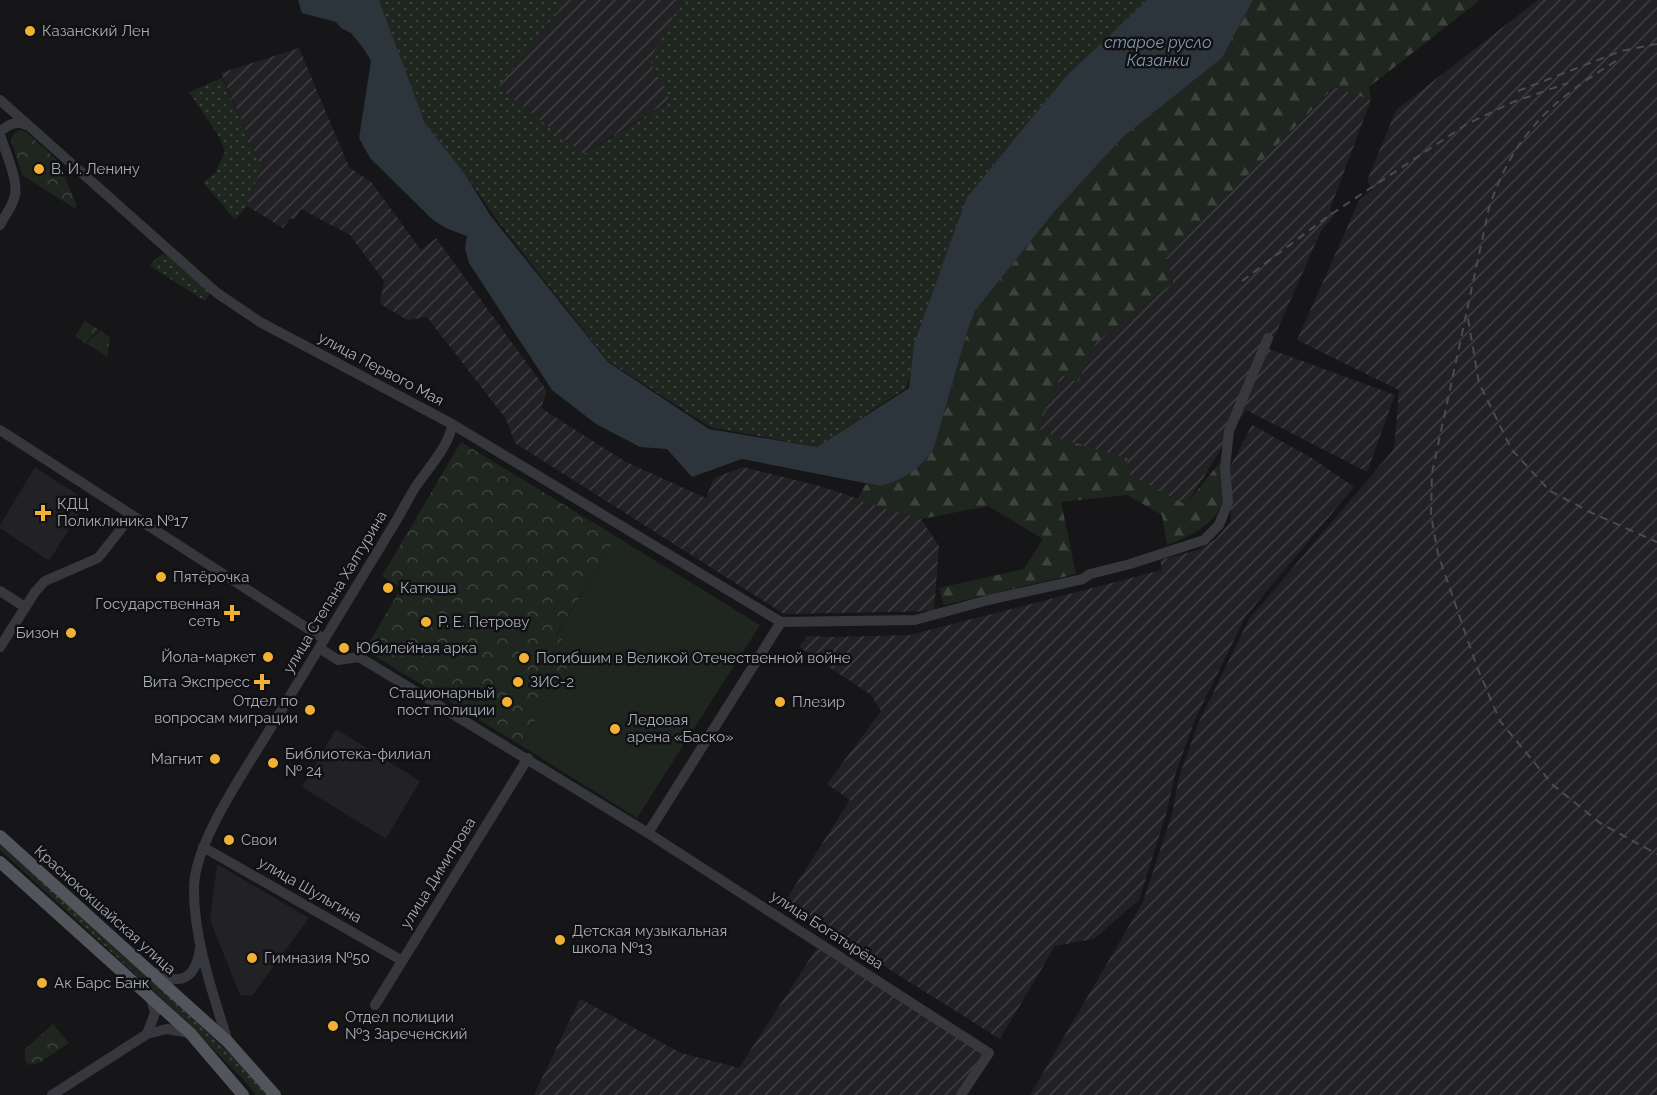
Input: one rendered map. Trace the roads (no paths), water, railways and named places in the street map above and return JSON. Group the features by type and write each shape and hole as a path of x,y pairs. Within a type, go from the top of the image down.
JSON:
{"main road":[{"name":"Краснококшайская улица","path":"0,836 228,1042 275,1095"},
{"path":"0,862 190,1033 243,1095"}],"street":[{"name":"улица Первого Мая","path":"0,100 217,293 260,322 452,424 781,622"},
{"path":"0,225 13,203 16,192 0,134 5,127 16,123 29,126"},
{"path":"648,833 781,622 915,620 987,600 1083,579 1090,574 1130,564 1204,540 1219,525 1228,502 1225,468 1229,431 1268,338"},
{"name":"улица Степана Халтурина","path":"228,1042 213,994 201,943 194,886 203,847 221,812 321,644 415,488 450,436 452,424"},
{"name":"улица Богатырёва","path":"0,430 132,515 321,644 338,660 359,657 528,758 989,1053 961,1095"},
{"path":"0,647 25,607 45,581 98,558 132,515"},
{"path":"0,591 25,607"},
{"name":"улица Димитрова","path":"375,1005 528,758"},
{"name":"улица Шульгина","path":"203,847 401,960"},
{"name":"улица Степана Халтурина","path":"147,969 177,980 184,979 194,971 198,963 201,943"},
{"path":"147,1034 155,1013 151,998"},
{"path":"52,1095 147,1034 167,1029 190,1033"}],"water":[{"name":"старое русло Казанки","path":"298,0 379,0 425,123 465,174 490,215 608,362 709,429 817,447 909,388 914,344 967,197 1066,76 1147,0 1253,0 1222,58 1123,137 1054,212 975,311 934,448 911,473 880,486 742,459 692,477 667,449 640,447 596,424 552,390 469,263 465,249 467,236 433,220 370,158 359,138 371,61 364,49 351,33 341,28 336,22 302,13"}],"railway":[{"path":"1518,91 1621,51 1657,44"},
{"path":"1616,61 1554,105 1523,140 1499,182 1489,208 1432,473 1431,515 1438,554 1477,667 1500,721 1553,785 1600,823 1657,854"},
{"path":"1242,281 1327,217 1467,124 1513,102 1568,83"},
{"path":"1468,319 1479,383 1512,450 1550,491 1657,542"}],"place":[{"name":"Казанский Лен","path":"30,31"},
{"name":"В. И. Ленину","path":"39,169"},
{"name":"КДЦ Поликлиника №17","path":"43,513"},
{"name":"Пятёрочка","path":"161,577"},
{"name":"Катюша","path":"388,588"},
{"name":"Государственная сеть","path":"232,613"},
{"name":"Р. Е. Петрову","path":"426,622"},
{"name":"Бизон","path":"71,633"},
{"name":"Юбилейная арка","path":"344,648"},
{"name":"Йола-маркет","path":"268,657"},
{"name":"Погибшим в Великой Отечественной войне","path":"524,658"},
{"name":"Вита Экспресс","path":"262,682"},
{"name":"ЗИС-2","path":"518,682"},
{"name":"Стационарный пост полиции","path":"507,702"},
{"name":"Плезир","path":"780,702"},
{"name":"Отдел по вопросам миграции","path":"310,710"},
{"name":"Ледовая арена «Баско»","path":"615,729"},
{"name":"Магнит","path":"215,759"},
{"name":"Библиотека-филиал № 24","path":"273,763"},
{"name":"Свои","path":"229,840"},
{"name":"Детская музыкальная школа №13","path":"560,940"},
{"name":"Гимназия №50","path":"252,958"},
{"name":"Ак Барс Банк","path":"42,983"},
{"name":"Отдел полиции №3 Зареченский","path":"333,1026"}]}
